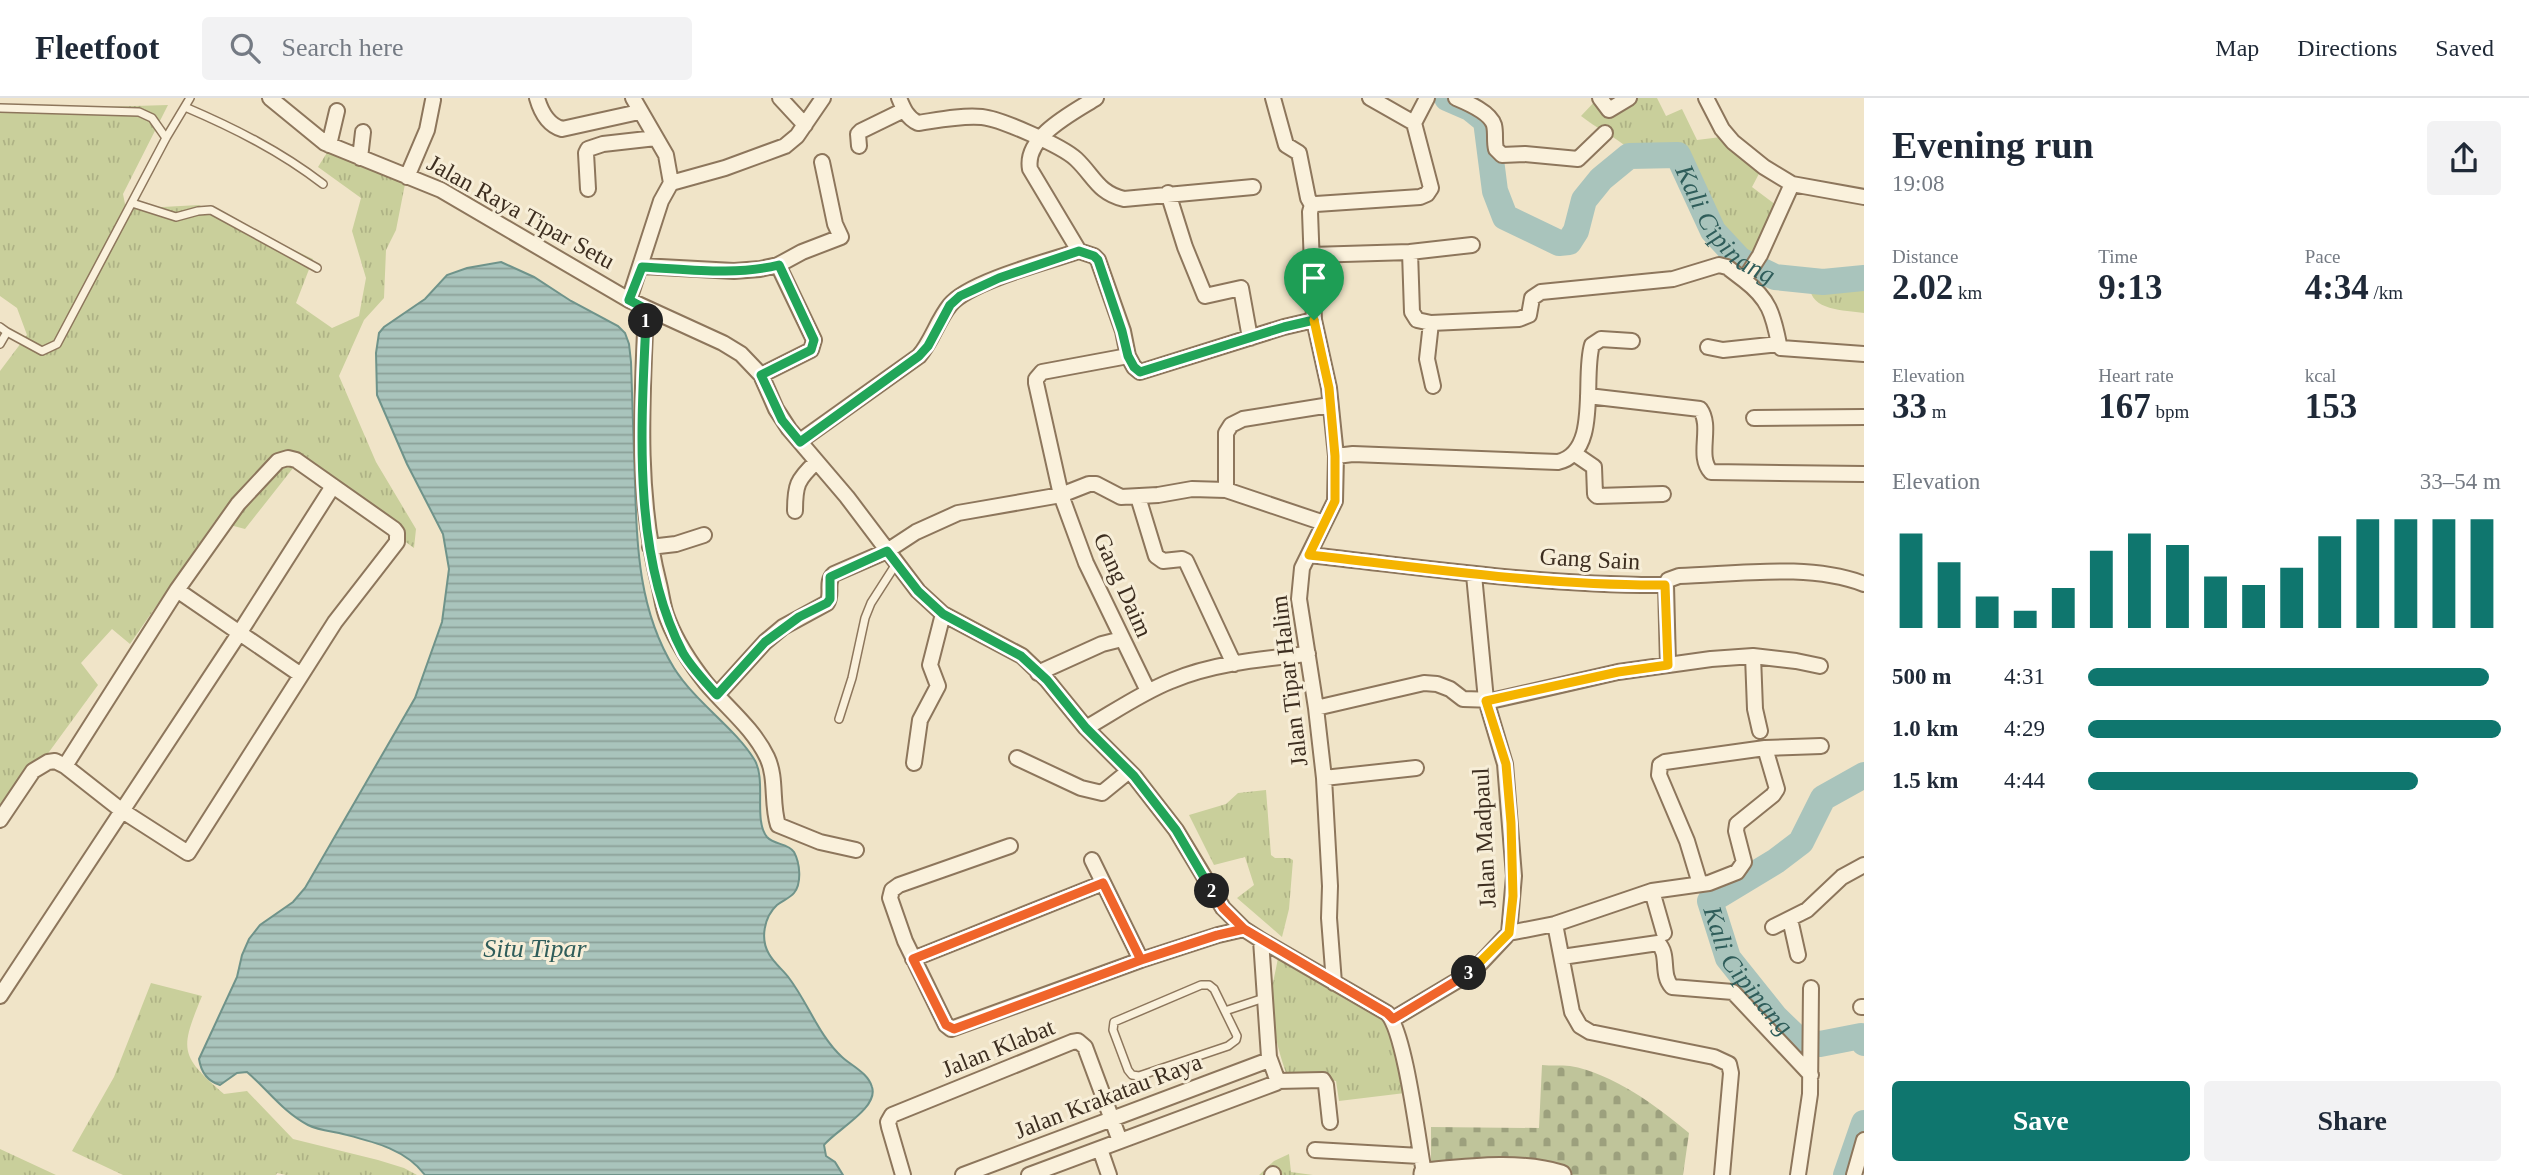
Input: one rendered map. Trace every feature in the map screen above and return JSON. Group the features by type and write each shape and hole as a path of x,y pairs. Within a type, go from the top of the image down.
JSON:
{"street":[{"name":"Jalan Raya Tipar Setu","path":"270,98 329,145 458,199 629,300 741,354 761,375 782,420 847,497 918,591 943,614 1021,656 1038,673 1086,728 1129,771 1176,830 1223,908 1244,929 1393,1019"},
{"path":"537,98 546,118 562,129 639,112"},
{"path":"629,300 642,267 661,201 671,183 666,155 633,98"},
{"path":"780,98 805,125"},
{"path":"671,183 725,168 785,146 797,136 823,98"},
{"path":"1079,251 1030,169 1028,159 1039,139 1096,98"},
{"name":"Jalan Tipar Halim","path":"1273,98 1286,145 1299,153 1308,198 1312,205 1310,212 1314,320 1326,377 1335,456 1335,501 1299,582 1324,778 1334,983"},
{"path":"1370,98 1415,121"},
{"path":"1312,205 1420,197 1427,194 1431,188 1415,121 1427,98"},
{"path":"1456,98 1470,104 1491,120 1499,153 1581,158 1605,133"},
{"path":"1600,98 1609,110 1629,98"},
{"path":"1706,98 1722,129 1733,142 1764,167 1792,184 1864,197"},
{"path":"407,177 427,130 433,100"},
{"path":"859,146 858,134 861,131 902,104 918,123 986,117 1065,150 1098,186 1115,197 1124,199 1253,187"},
{"path":"329,145 337,111"},
{"path":"360,158 363,132"},
{"path":"588,189 588,149 603,144 656,138"},
{"path":"642,267 760,270 779,265 802,252 841,237 835,224 822,162"},
{"path":"1745,278 1760,255 1792,184"},
{"path":"1168,194 1205,296 1241,288 1250,338"},
{"path":"1311,255 1410,252 1472,245"},
{"path":"800,442 919,356 928,346 950,305 960,296 999,278 1079,251 1098,260 1128,356 1134,367 1144,372 1314,320"},
{"path":"1410,252 1412,312 1417,320 1431,323 1519,320 1528,315 1532,298 1541,292 1673,279 1718,265 1727,267 1745,278 1759,291 1773,315 1779,344"},
{"path":"761,375 814,346 814,340 779,265"},
{"path":"646,309 642,397 643,480 650,547 667,619 685,655 750,732 768,760 772,771 778,825 820,842 856,850"},
{"path":"1431,323 1427,359 1433,386"},
{"path":"1335,456 1353,454 1558,462 1568,460 1582,443 1592,345 1601,339 1632,341"},
{"path":"1708,347 1723,350 1779,344 1787,349 1864,354"},
{"name":"Gang Daim","path":"1128,356 1045,372 1036,379 1061,495 1086,564 1148,691"},
{"path":"1588,396 1700,409 1705,419 1706,464 1711,472 1864,474"},
{"path":"1226,489 1226,433 1231,425 1243,419 1330,405"},
{"path":"1754,418 1864,417"},
{"path":"1575,454 1594,467 1597,496 1663,494"},
{"path":"0,820 38,766 55,761 121,810 188,853 335,622 398,538 394,528 296,460 288,458 278,461 238,504 177,590 65,766"},
{"path":"795,511 795,492 799,480 816,462"},
{"path":"717,695 765,642 799,617 827,603 830,599 830,577 887,551 916,532 958,513 1061,495 1096,484 1114,495 1138,496 1192,489 1226,489 1324,523"},
{"path":"0,996 333,486"},
{"path":"1138,496 1156,556 1163,561 1182,558 1186,561 1234,664"},
{"path":"650,547 676,544 704,535"},
{"name":"Gang Sain","path":"1309,555 1474,575 1605,586 1665,585 1668,580 1679,576 1817,572 1843,576 1864,584"},
{"name":"Jalan Madpaul","path":"1474,575 1486,701 1506,764 1514,876 1509,933"},
{"path":"1665,585 1668,665"},
{"path":"177,590 301,675"},
{"path":"914,763 920,720 938,686 930,665 943,614"},
{"path":"1038,673 1102,644 1122,639"},
{"path":"1086,728 1148,691 1185,676 1234,664 1308,654"},
{"path":"1316,708 1424,683 1450,689 1463,699 1486,701 1618,672 1753,656 1796,660 1820,666"},
{"path":"1753,656 1755,709 1760,731"},
{"path":"1700,884 1687,841 1659,775 1660,765 1665,762 1765,748 1821,746"},
{"path":"1423,1168 1404,1055 1393,1019 1465,976 1509,933 1555,924 1651,891 1700,884 1728,876 1741,867 1744,862 1736,831 1737,824 1777,789 1765,748"},
{"path":"1017,758 1081,788 1102,793 1129,771"},
{"path":"1324,778 1416,768"},
{"path":"1010,846 899,885 892,890 890,898 913,959 946,1025 954,1029 1141,960 1244,929"},
{"path":"1092,860 1141,960"},
{"path":"1773,927 1821,899 1842,877 1864,865"},
{"path":"913,959 1103,883"},
{"path":"1651,891 1664,933"},
{"path":"1790,919 1798,955"},
{"path":"1555,924 1572,1012 1580,1026 1590,1032 1714,1057 1729,1064 1731,1073 1722,1175"},
{"path":"1261,940 1269,1060 1277,1081"},
{"path":"1562,957 1658,943 1664,950 1665,975 1672,987 1733,992 1811,1075"},
{"path":"1798,1175 1811,1075 1811,988"},
{"name":"Jalan Klabat","path":"903,1175 889,1127 892,1115 1077,1041 1085,1048 1120,1141"},
{"name":"Jalan Krakatau Raya","path":"963,1175 1269,1060"},
{"name":"Jalan Krakatau Raya","path":"1029,1175 1277,1081 1323,1080 1326,1085 1330,1122"},
{"path":"1854,1175 1864,1140"},
{"path":"1100,1149 1109,1175"},
{"path":"1315,1150 1423,1168 1506,1168 1562,1175"}],"lane":[{"path":"0,344 4,330 42,351 57,344 190,98"},
{"path":"185,107 243,132 281,154 323,184"},
{"path":"0,108 139,112 152,118 166,138"},
{"path":"132,202 169,216 211,210 317,268"},
{"path":"839,719 852,678 865,618 871,603 897,563"},
{"path":"1201,985 1209,985 1214,989 1225,1011 1237,1035 1233,1044 1139,1076 1132,1075 1128,1070 1112,1026 1118,1018 1201,985"},
{"path":"1225,1011 1265,998"}],"green space":[{"path":"1598,98 1657,98 1666,116 1682,109 1697,140 1721,137 1762,168 1752,187 1776,205 1757,253 1738,250 1716,226 1682,146 1629,149 1581,116"},
{"path":"168,105 123,194 126,209 199,205 313,259 296,303 332,328 359,316 366,278 352,231 361,198 318,167 330,148 406,179 396,230 386,250 384,298 364,320 339,376 376,462 416,529 414,548 297,463 245,529 215,521 130,644 112,629 81,663 98,685 0,819 0,371 27,335 17,308 0,296 0,110"},
{"path":"1864,283 1864,313 1829,308 1815,300 1811,294 1810,285"},
{"path":"1266,790 1271,855 1293,860 1289,909 1282,937 1237,898 1254,885 1245,857 1214,865 1189,815 1226,804 1238,793"},
{"path":"1279,950 1372,1004 1390,1024 1405,1093 1339,1101 1336,1081 1288,1078 1277,1044 1272,1007"},
{"path":"151,983 202,996 187,1040 188,1051 198,1070 224,1094 247,1091 293,1139 378,1160 417,1175 123,1175 72,1151 114,1077"},
{"path":"1542,1065 1570,1066 1618,1083 1689,1133 1683,1175 1431,1175 1431,1127 1539,1128"},
{"path":"0,1149 56,1175 0,1175"},
{"path":"1289,1154 1291,1172 1313,1175 1259,1175 1274,1161"}],"water":[{"name":"Situ Tipar","path":"501,262 534,277 618,326 625,333 631,362 639,556 653,624 662,646 683,681 736,736 754,759 760,777 763,830 770,840 788,847 796,857 799,867 797,889 777,905 769,916 764,935 766,948 796,988 834,1049 863,1074 872,1087 869,1103 863,1111 824,1145 826,1156 835,1162 843,1175 425,1175 407,1158 386,1147 320,1129 299,1120 247,1072 237,1073 220,1085 208,1078 201,1068 199,1059 237,977 249,939 260,925 293,902 305,888 415,698 442,622 449,569 443,534 407,464 377,395 376,353 379,333 425,299 447,275 467,268"}],"waterway":[{"name":"Kali Cipinang","path":"1447,98 1470,108 1486,121 1495,191 1505,217 1559,243 1569,242 1576,231 1584,200 1601,179 1629,156 1678,155 1713,231 1740,260 1775,277 1823,282 1864,278"},
{"name":"Kali Cipinang","path":"1864,775 1823,798 1801,842 1776,861 1710,901 1728,958 1776,1018 1801,1042 1820,1044 1861,1036 1864,1043"},
{"name":"Kali Cipinang","path":"1846,1175 1864,1123"}],"route":[{"path":"1314,320 1140,372 1128,356 1098,260 1090,253 1079,251 999,278 960,296 950,305 928,346 919,356 800,442 782,420 761,375 814,346 814,340 779,265 760,270 734,271 642,267 629,300 646,309 642,397 643,480 650,547 667,619 685,655 717,695 765,642 783,627 827,603 830,599 830,577 887,551 918,591 943,614 1021,656 1047,680 1086,728 1134,776 1176,830 1223,908 1244,929 1141,960 954,1029 948,1028 913,959 1103,883 1141,960 1217,935 1244,929 1393,1019 1465,976 1509,933 1514,876 1506,764 1486,701 1618,672 1668,665 1665,585 1605,586 1474,575 1309,555 1335,501 1335,456 1329,388 1314,320"}]}
